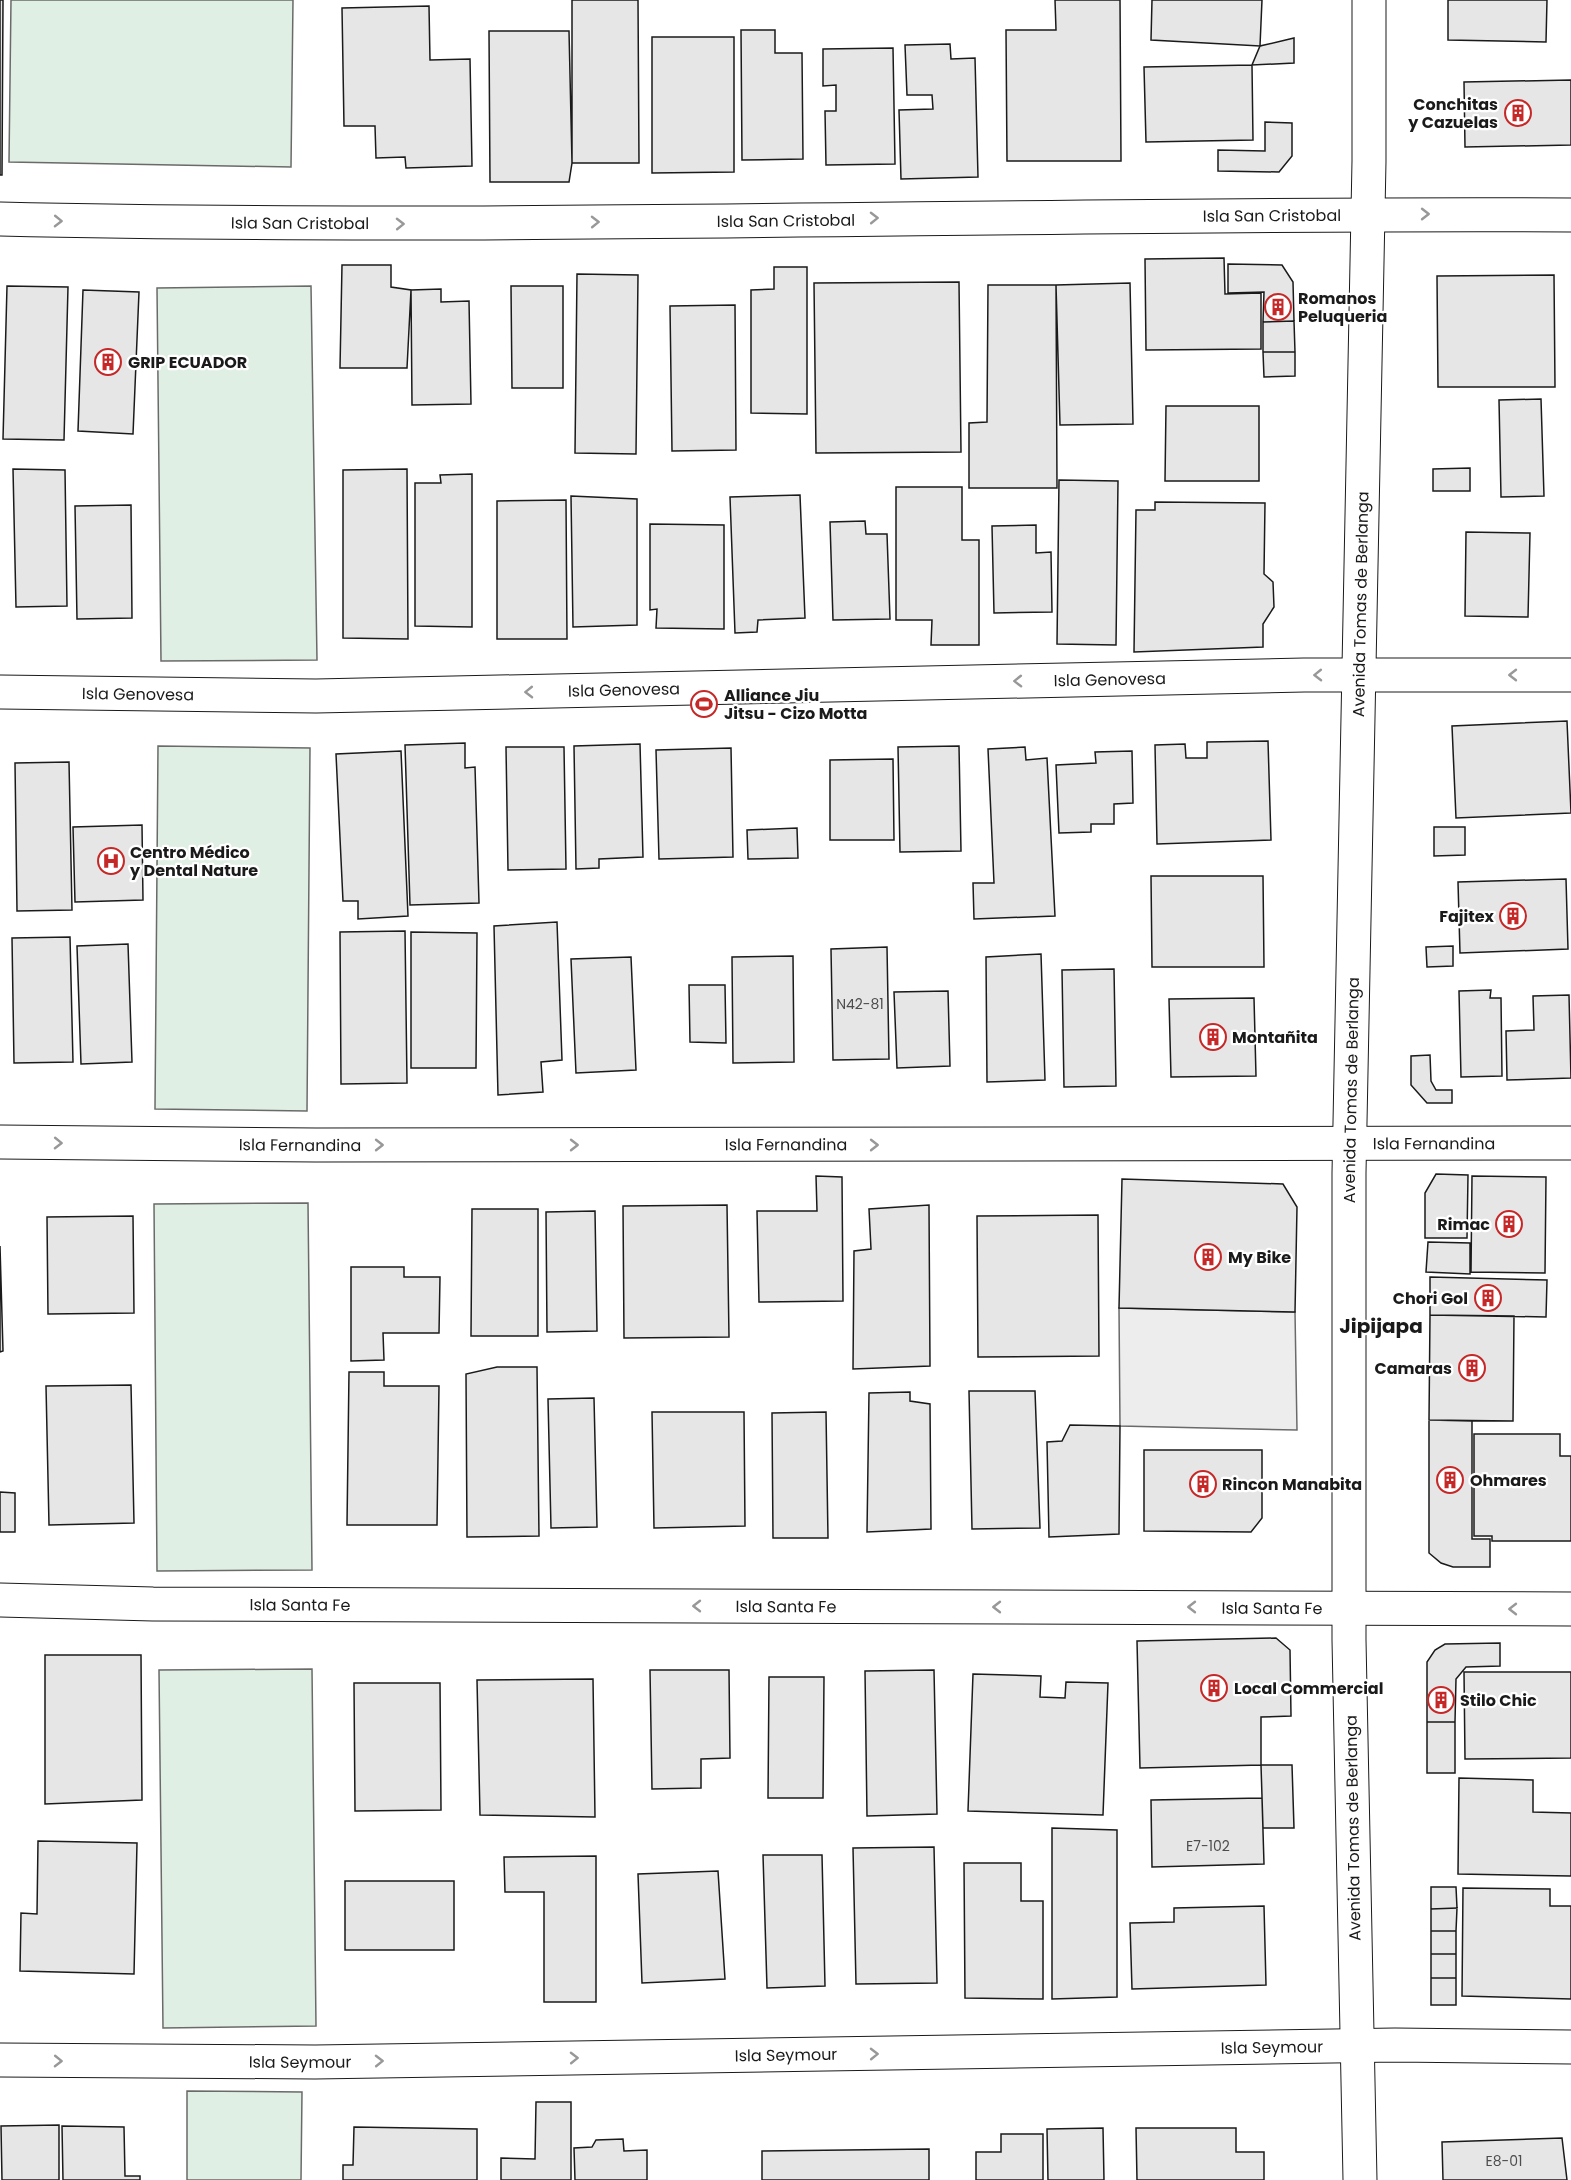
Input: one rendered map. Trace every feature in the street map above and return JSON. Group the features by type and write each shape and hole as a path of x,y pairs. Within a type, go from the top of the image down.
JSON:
{"street":[{"name":"Avenida Tomas de Berlanga","path":"1360,2180 1350,1609 1349,1144 1369,0"},
{"name":"Isla San Cristobal","path":"0,219 316,225 1366,214 1571,215"},
{"name":"Isla Genovesa","path":"0,692 328,696 1357,674 1571,675"},
{"name":"Isla Fernandina","path":"0,1142 201,1145 1571,1143"},
{"name":"Isla Santa Fe","path":"0,1600 153,1604 1571,1609"},
{"name":"Isla Seymour","path":"0,2060 315,2062 1358,2047 1571,2047"}],"green space":[{"path":"11,0 293,0 291,167 9,162"},
{"path":"311,286 317,660 161,661 157,288"},
{"path":"158,746 310,748 307,1111 155,1109"},
{"path":"308,1203 312,1570 157,1571 154,1204"},
{"path":"312,1669 316,2026 163,2028 159,1670"},
{"path":"187,2091 302,2092 301,2180 187,2180"}],"shaded area":[{"path":"1119,1308 1295,1312 1297,1430 1120,1426"}],"building":[{"path":"0,0 3,0 2,175 0,175"},
{"path":"572,0 638,0 639,163 572,163"},
{"path":"1055,0 1120,0 1121,161 1007,161 1006,30 1056,30"},
{"path":"1152,0 1262,0 1260,46 1151,40"},
{"path":"1448,0 1547,0 1546,42 1448,40"},
{"path":"429,6 430,60 470,59 472,166 406,168 405,157 376,158 375,126 344,126 342,8"},
{"path":"741,30 775,30 775,53 802,53 803,159 742,160"},
{"path":"489,31 569,31 572,163 569,182 490,182"},
{"path":"652,37 734,37 734,172 652,173"},
{"path":"1294,38 1294,63 1252,65 1260,46"},
{"path":"950,44 951,59 975,58 978,177 901,179 899,110 933,109 932,95 907,95 905,45"},
{"path":"893,48 895,164 826,165 825,111 836,111 836,85 823,86 823,49"},
{"path":"1252,65 1253,140 1146,142 1144,67"},
{"name":"Conchitas y Cazuelas","path":"1571,80 1571,145 1465,147 1464,82"},
{"path":"1265,122 1292,123 1292,156 1279,172 1218,171 1218,150 1265,151"},
{"path":"1224,258 1225,294 1261,293 1261,349 1146,350 1145,259"},
{"name":"Romanos Peluqueria","path":"1228,264 1282,265 1293,282 1294,321 1263,322 1264,292 1228,293"},
{"path":"342,265 391,265 391,287 411,290 407,368 340,368"},
{"path":"774,267 807,267 807,414 751,413 751,290 774,289"},
{"path":"577,274 638,275 636,454 575,453"},
{"path":"1554,275 1555,387 1438,387 1437,276"},
{"path":"959,282 961,452 816,453 814,283"},
{"path":"1130,283 1133,424 1060,425 1056,285"},
{"path":"988,285 1056,285 1057,488 969,488 969,423 987,422"},
{"path":"7,286 68,287 64,440 3,439"},
{"path":"511,286 563,286 563,388 512,388"},
{"path":"441,289 441,302 469,301 471,404 412,405 411,290"},
{"name":"GRIP ECUADOR","path":"83,290 139,292 133,434 78,431"},
{"path":"735,305 736,450 672,451 670,306"},
{"path":"1294,321 1295,352 1263,352 1263,322"},
{"path":"1263,352 1295,352 1295,376 1264,377"},
{"path":"1541,399 1544,496 1501,497 1499,400"},
{"path":"1166,406 1259,406 1259,481 1165,481"},
{"path":"1470,468 1470,491 1433,491 1433,469"},
{"path":"13,469 65,470 67,606 16,607"},
{"path":"407,469 408,639 343,638 343,470"},
{"path":"472,474 472,627 415,626 415,483 441,483 440,475"},
{"path":"1059,480 1118,481 1116,645 1057,644"},
{"path":"896,487 962,487 962,540 979,540 979,645 931,645 932,620 896,620"},
{"path":"800,495 805,618 758,620 757,632 735,633 730,497"},
{"path":"571,496 637,499 637,625 573,627"},
{"path":"566,500 567,639 497,639 497,501"},
{"path":"1155,502 1265,503 1264,574 1273,582 1274,607 1263,624 1263,647 1134,652 1136,510 1155,510"},
{"path":"131,505 132,618 77,619 75,506"},
{"path":"865,521 866,534 887,534 890,619 833,620 830,522"},
{"path":"650,524 724,525 724,629 656,628 657,609 650,610"},
{"path":"1036,525 1036,553 1051,552 1052,612 994,613 992,526"},
{"path":"1466,532 1530,533 1528,617 1465,616"},
{"path":"1567,721 1571,813 1456,818 1452,726"},
{"path":"1268,741 1271,840 1157,844 1155,745 1185,744 1186,758 1207,758 1207,742"},
{"path":"465,743 465,768 475,767 479,903 410,905 405,745"},
{"path":"640,744 643,857 599,859 599,868 576,869 574,746"},
{"path":"959,746 961,851 900,852 898,747"},
{"path":"506,747 564,747 566,869 508,870"},
{"path":"1025,747 1026,760 1047,758 1055,916 974,919 973,883 994,883 988,749"},
{"path":"731,748 733,857 659,859 656,750"},
{"path":"401,751 408,916 358,919 358,901 343,901 336,754"},
{"path":"1132,751 1133,803 1114,804 1114,824 1091,824 1091,832 1059,833 1056,765 1096,763 1095,752"},
{"path":"893,759 894,840 830,840 830,760"},
{"path":"69,762 72,910 17,911 15,763"},
{"path":"142,825 143,900 75,902 73,827"},
{"path":"1434,827 1465,827 1465,855 1434,856"},
{"path":"797,828 798,858 748,859 747,830"},
{"path":"1151,876 1263,876 1264,967 1152,967"},
{"name":"Fajitex","path":"1566,879 1568,949 1460,953 1458,882"},
{"path":"557,922 562,1060 541,1062 543,1092 498,1095 494,926"},
{"path":"405,931 407,1083 341,1084 340,932"},
{"path":"411,932 477,933 476,1068 411,1068"},
{"path":"70,937 73,1062 14,1063 12,938"},
{"path":"128,944 132,1062 81,1064 77,946"},
{"path":"1453,946 1453,966 1427,967 1426,947"},
{"path":"887,947 889,1059 833,1060 831,949"},
{"path":"1041,954 1045,1080 987,1082 986,957"},
{"path":"793,956 794,1062 733,1063 732,957"},
{"path":"631,957 636,1070 576,1073 571,959"},
{"path":"1114,969 1116,1086 1064,1087 1062,970"},
{"path":"689,985 725,985 726,1043 690,1042"},
{"path":"1491,990 1490,998 1501,998 1502,1076 1461,1077 1459,991"},
{"path":"948,991 950,1066 897,1068 894,992"},
{"path":"1569,995 1571,1078 1507,1080 1506,1031 1534,1030 1533,996"},
{"name":"Montañita","path":"1254,998 1256,1076 1171,1077 1169,999"},
{"path":"1430,1055 1431,1081 1436,1090 1452,1090 1452,1103 1427,1103 1411,1085 1411,1056"},
{"path":"1436,1174 1468,1175 1467,1238 1425,1238 1425,1193"},
{"path":"816,1176 842,1177 843,1301 759,1302 757,1211 817,1211"},
{"name":"Rimac","path":"1472,1176 1546,1177 1545,1273 1471,1272"},
{"name":"My Bike","path":"1122,1179 1283,1184 1297,1207 1295,1312 1119,1308"},
{"path":"727,1205 729,1337 624,1338 623,1206"},
{"path":"929,1205 930,1366 853,1369 854,1251 871,1249 869,1209"},
{"path":"472,1209 538,1209 538,1336 471,1336"},
{"path":"595,1211 597,1331 547,1332 546,1212"},
{"path":"1098,1215 1099,1356 978,1357 977,1216"},
{"path":"133,1216 134,1313 48,1314 47,1217"},
{"path":"1428,1242 1470,1243 1470,1274 1426,1272"},
{"path":"0,1246 3,1351 0,1352"},
{"path":"351,1267 404,1267 404,1277 440,1277 439,1333 383,1333 384,1360 351,1361"},
{"name":"Chori Gol","path":"1430,1277 1547,1280 1546,1317 1430,1315"},
{"name":"Camaras","path":"1430,1315 1514,1316 1513,1421 1429,1420"},
{"path":"497,1367 537,1367 539,1536 467,1537 466,1374"},
{"path":"349,1372 384,1372 384,1386 439,1386 437,1525 347,1525"},
{"path":"131,1385 134,1523 49,1525 46,1386"},
{"path":"969,1391 1035,1391 1040,1528 972,1529"},
{"path":"910,1392 910,1401 930,1404 931,1529 867,1532 869,1393"},
{"path":"594,1398 597,1527 551,1528 548,1399"},
{"path":"652,1412 744,1412 745,1526 654,1528"},
{"path":"826,1412 828,1538 773,1538 772,1413"},
{"name":"Ohmares","path":"1429,1420 1472,1421 1472,1539 1490,1539 1490,1567 1453,1567 1441,1563 1429,1553"},
{"path":"1070,1425 1120,1426 1119,1534 1049,1537 1047,1442 1062,1441"},
{"path":"1474,1434 1560,1434 1560,1456 1571,1456 1571,1541 1492,1541 1492,1536 1474,1536"},
{"name":"Rincon Manabita","path":"1144,1450 1262,1450 1262,1518 1251,1532 1144,1531"},
{"path":"0,1492 15,1493 15,1532 0,1532"},
{"name":"Local Commercial","path":"1276,1638 1290,1650 1291,1716 1261,1717 1261,1765 1140,1768 1137,1641"},
{"name":"Stilo Chic","path":"1500,1643 1500,1666 1466,1667 1456,1679 1455,1722 1427,1722 1427,1662 1435,1650 1445,1644"},
{"path":"45,1655 141,1655 142,1800 45,1804"},
{"path":"650,1670 729,1670 730,1758 701,1759 701,1788 652,1789"},
{"path":"934,1670 937,1814 867,1816 865,1671"},
{"path":"1464,1672 1571,1672 1571,1758 1465,1759"},
{"path":"973,1674 1041,1676 1040,1697 1065,1698 1066,1682 1108,1683 1103,1815 968,1811"},
{"path":"769,1677 824,1677 823,1798 768,1798"},
{"path":"593,1679 595,1817 480,1815 477,1680"},
{"path":"354,1683 440,1683 441,1810 355,1811"},
{"path":"1427,1722 1455,1722 1455,1773 1427,1773"},
{"path":"1261,1765 1292,1765 1294,1828 1263,1828"},
{"path":"1459,1778 1533,1780 1533,1812 1571,1813 1571,1876 1458,1874"},
{"path":"1262,1798 1264,1864 1152,1867 1151,1800"},
{"path":"1052,1828 1117,1830 1117,1997 1052,1999"},
{"path":"38,1841 137,1843 134,1974 20,1971 21,1913 37,1914"},
{"path":"934,1847 937,1983 856,1984 853,1848"},
{"path":"763,1855 822,1855 825,1986 767,1988"},
{"path":"596,1856 596,2002 544,2002 544,1892 505,1892 504,1857"},
{"path":"964,1863 1021,1863 1021,1901 1043,1901 1043,1999 965,1998"},
{"path":"718,1871 725,1979 642,1983 638,1874"},
{"path":"345,1881 454,1881 454,1950 345,1950"},
{"path":"1431,1887 1456,1887 1457,1908 1431,1909"},
{"path":"1463,1888 1550,1889 1550,1906 1571,1906 1571,1999 1462,1996"},
{"path":"1264,1906 1266,1985 1132,1989 1130,1923 1174,1922 1174,1908"},
{"path":"1457,1908 1456,1931 1431,1931 1431,1909"},
{"path":"1431,1931 1456,1931 1456,1954 1431,1954"},
{"path":"1431,1954 1456,1954 1456,1978 1431,1978"},
{"path":"1431,1978 1456,1978 1456,2005 1431,2005"},
{"path":"536,2102 571,2102 571,2180 501,2180 501,2158 535,2159"},
{"path":"59,2125 59,2180 2,2180 1,2126"},
{"path":"62,2126 124,2127 125,2176 140,2176 140,2180 63,2180"},
{"path":"354,2127 477,2129 477,2180 343,2180 343,2165 353,2165"},
{"path":"1103,2128 1104,2180 1048,2180 1047,2129"},
{"path":"1136,2128 1236,2128 1236,2152 1264,2152 1264,2180 1137,2180"},
{"path":"1001,2134 1043,2134 1043,2180 976,2180 976,2152 1001,2152"},
{"path":"1562,2138 1567,2180 1443,2180 1442,2142"},
{"path":"623,2139 624,2151 647,2150 647,2180 575,2180 574,2148 592,2147 596,2140"},
{"path":"929,2149 929,2180 762,2180 762,2151"}],"place":[{"name":"Conchitas y Cazuelas","path":"1518,113"},
{"name":"Romanos Peluqueria","path":"1278,307"},
{"name":"GRIP ECUADOR","path":"108,362"},
{"name":"Alliance Jiu Jitsu - Cizo Motta","path":"704,704"},
{"name":"Centro Médico y Dental Nature","path":"111,861"},
{"name":"Fajitex","path":"1513,916"},
{"name":"Montañita","path":"1213,1037"},
{"name":"Rimac","path":"1509,1224"},
{"name":"My Bike","path":"1208,1257"},
{"name":"Chori Gol","path":"1488,1298"},
{"name":"Camaras","path":"1472,1368"},
{"name":"Ohmares","path":"1450,1480"},
{"name":"Rincon Manabita","path":"1203,1484"},
{"name":"Local Commercial","path":"1214,1688"},
{"name":"Stilo Chic","path":"1441,1700"}],"district":[{"name":"Jipijapa","path":"1381,1326"}]}
